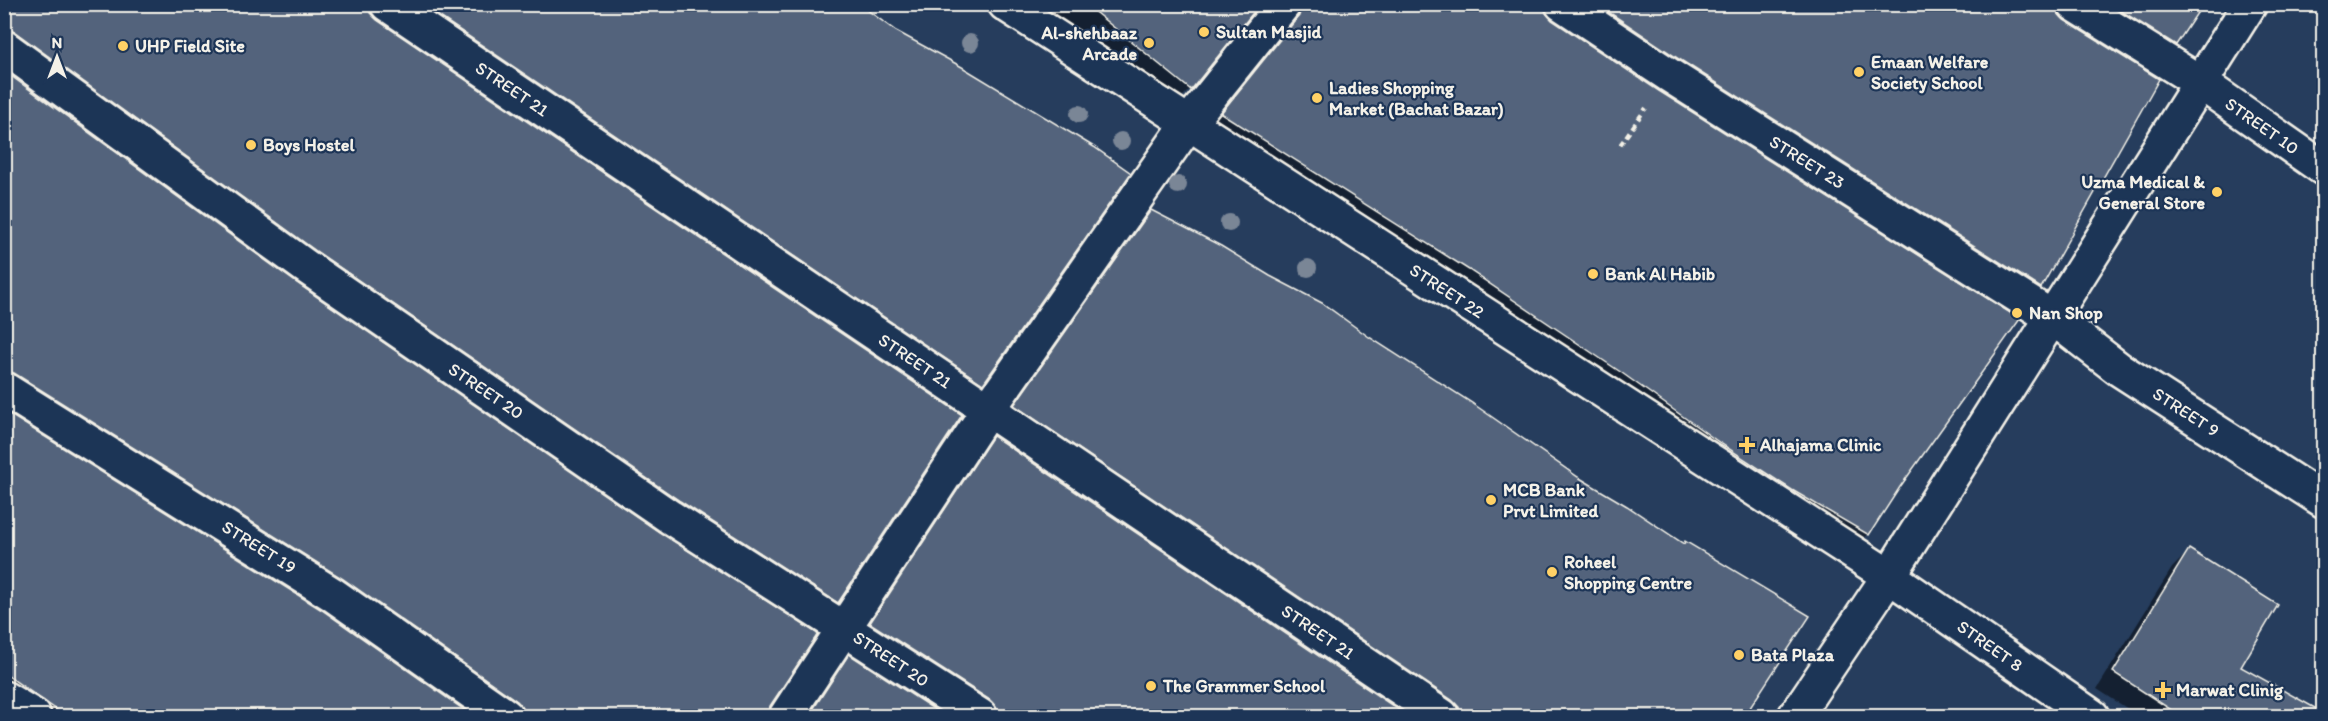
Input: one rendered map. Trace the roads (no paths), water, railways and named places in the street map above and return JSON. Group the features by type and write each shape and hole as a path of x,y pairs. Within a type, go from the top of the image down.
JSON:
{"street":[{"name":"STREET 21","path":"387,4 1442,717"},
{"name":"STREET 22","path":"1005,4 1889,576"},
{"path":"786,717 988,410 1188,124 1284,4"},
{"name":"STREET 23","path":"1562,4 1679,81 2053,318"},
{"name":"STREET 10","path":"2074,4 2201,83 2324,169"},
{"path":"1794,717 1889,576 2250,4"},
{"name":"STREET 20","path":"4,48 315,273 670,517 980,717"},
{"name":"STREET 9","path":"2053,318 2119,369 2324,501"},
{"name":"STREET 19","path":"4,389 332,594 506,717"},
{"name":"STREET 8","path":"1889,576 2092,717"},
{"path":"4,698 34,717"}],"place":[{"name":"Sultan Masjid","path":"1204,32"},
{"name":"Al-shehbaaz Arcade","path":"1149,43"},
{"name":"UHP Field Site","path":"123,46"},
{"name":"Emaan Welfare Society School","path":"1859,72"},
{"name":"Ladies Shopping Market (Bachat Bazar)","path":"1317,98"},
{"name":"Boys Hostel","path":"251,145"},
{"name":"Uzma Medical & General Store","path":"2217,192"},
{"name":"Bank Al Habib","path":"1593,274"},
{"name":"Nan Shop","path":"2017,313"},
{"name":"Alhajama Clinic","path":"1747,445"},
{"name":"MCB Bank Prvt Limited","path":"1491,500"},
{"name":"Roheel Shopping Centre","path":"1552,572"},
{"name":"Bata Plaza","path":"1739,655"},
{"name":"The Grammer School","path":"1151,686"},
{"name":"Marwat Clinig","path":"2163,690"}]}
